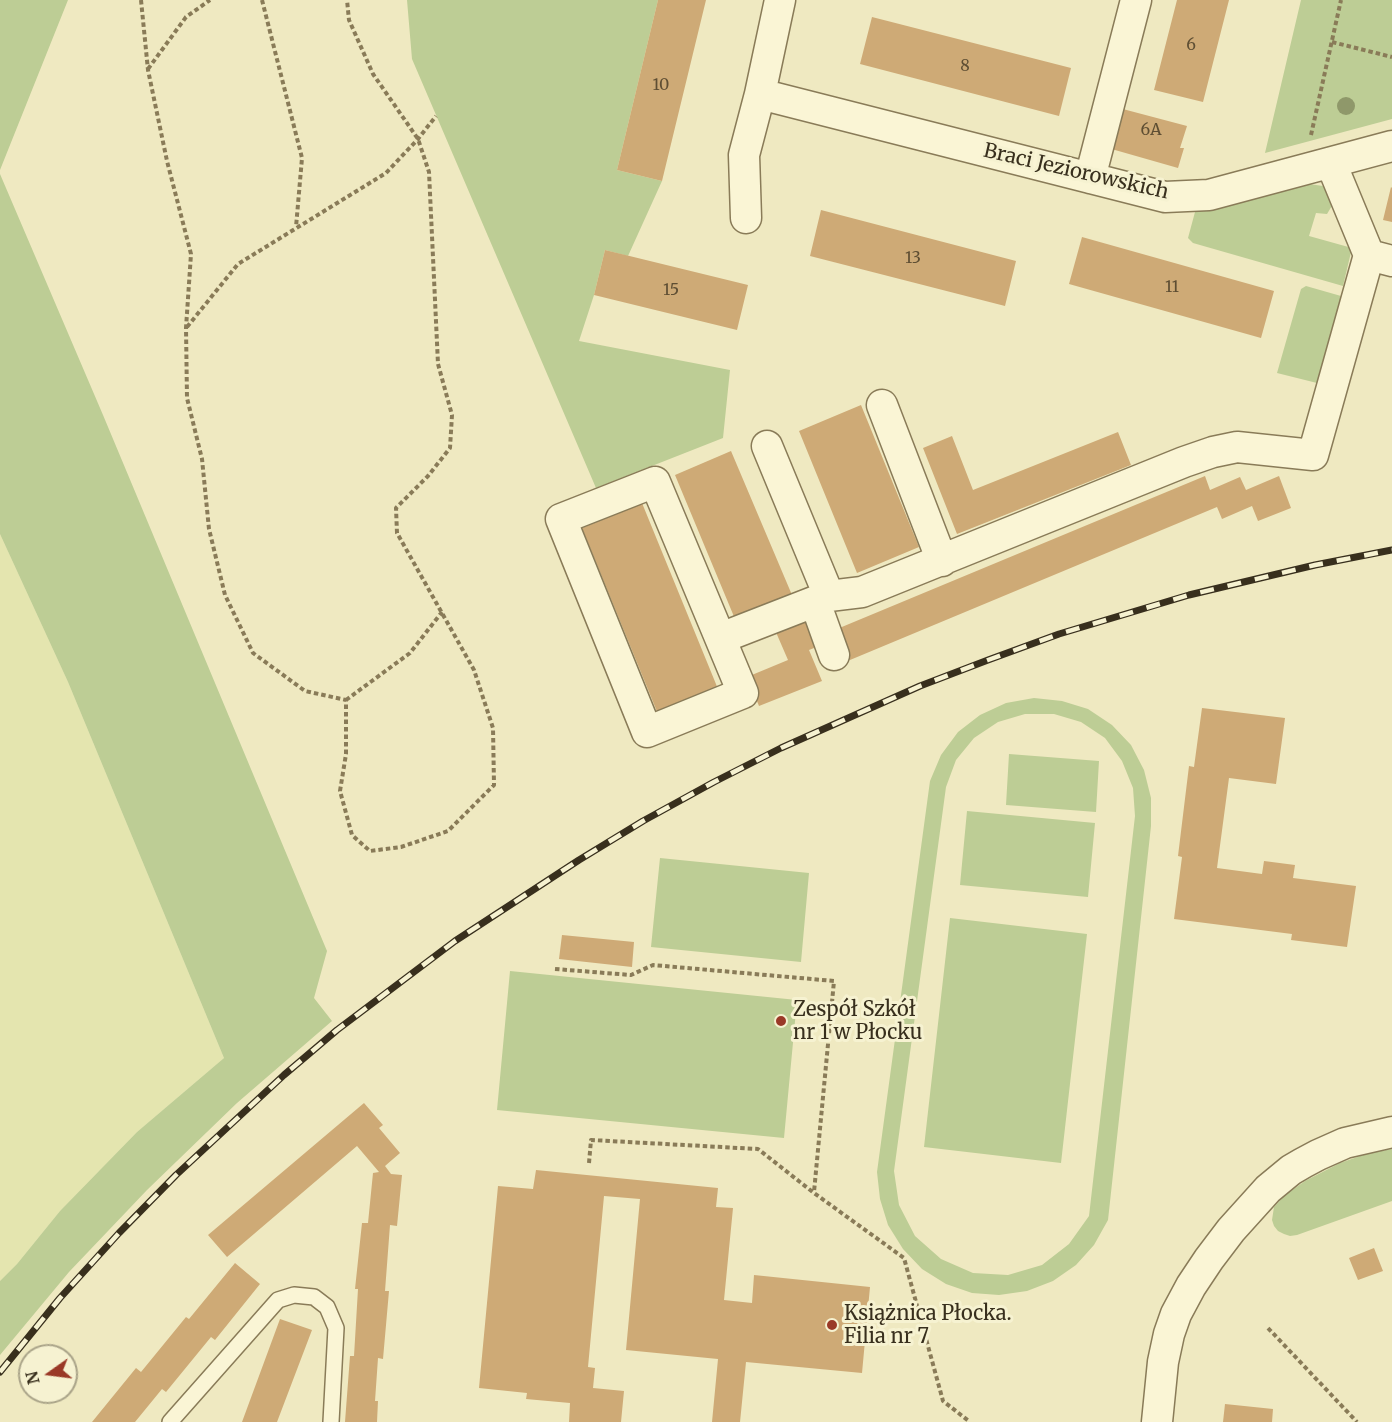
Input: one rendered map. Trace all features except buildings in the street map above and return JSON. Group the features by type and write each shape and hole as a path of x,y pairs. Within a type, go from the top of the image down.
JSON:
{"street":[{"path":"746,218 744,155 780,0"},
{"path":"1090,178 1136,0"},
{"name":"Braci Jeziorowskich","path":"760,94 1165,197 1209,195 1392,146"},
{"path":"721,639 822,599 862,592 1213,452 1237,447 1313,454 1380,258 1330,162"},
{"path":"882,405 942,561"},
{"path":"767,446 822,599 834,655"},
{"path":"655,482 721,639 743,693 647,732 561,519 655,482"},
{"path":"1157,1422 1163,1362 1176,1314 1191,1286 1231,1230 1268,1189 1297,1167 1337,1146 1392,1132"}],"lane":[{"path":"170,1422 278,1300 294,1295 314,1297 327,1307 336,1328 330,1422"}],"path":[{"path":"141,0 148,70 167,161 191,254 186,328 187,398 202,459 209,529 225,595 254,653 305,691 346,700 410,653 442,612"},
{"path":"148,70 186,17 210,0"},
{"path":"262,0 302,158 296,228"},
{"path":"346,700 346,754 340,791 352,835 370,851 402,847 448,831 494,785 493,728 474,670 398,533 396,508 428,476 450,448 452,426 452,415 438,364 429,172 418,139 373,74 349,20 347,0"},
{"path":"1309,142 1341,0"},
{"path":"1332,42 1392,57"},
{"path":"186,328 238,264 386,173 436,116"},
{"path":"555,969 631,975 653,965 834,981 814,1192"},
{"path":"589,1163 591,1140 758,1149 904,1258 943,1401 970,1422"},
{"path":"1268,1328 1357,1422"}],"green space":[{"path":"0,0 68,0 0,170"},
{"path":"407,0 658,0 617,170 662,181 628,256 605,250 579,341 730,370 723,438 596,488 412,59"},
{"path":"1301,0 1392,0 1392,119 1265,153"},
{"path":"0,174 327,951 314,998 332,1021 237,1103 147,1190 69,1272 0,1355 0,1281 17,1264 60,1211 137,1132 224,1058 68,682 0,534"},
{"path":"1302,183 1323,186 1333,204 1327,214 1316,213 1309,236 1352,248 1343,286 1193,243 1188,238 1195,212"},
{"path":"1306,286 1341,296 1317,383 1277,373 1301,289"},
{"path":"0,534 68,682 224,1058 137,1132 60,1211 17,1264 0,1281"},
{"path":"1034,698 1062,701 1088,709 1112,725 1131,745 1144,770 1151,798 1151,826 1108,1220 1094,1245 1076,1265 1053,1281 1027,1291 999,1295 972,1293 946,1284 922,1269 903,1249 888,1225 880,1199 877,1172 930,781 941,755 958,732 980,715 1006,703","holes":["1025,714 1054,714 1081,722 1105,738 1122,761 1133,788 1135,816 1089,1216 1069,1244 1042,1265 1008,1275 973,1273 941,1259 915,1236 899,1205 894,1171 946,787 956,760 974,738 998,722"]},
{"path":"1009,754 1099,761 1096,812 1006,805"},
{"path":"967,811 1095,823 1088,897 960,885"},
{"path":"660,858 809,873 801,962 651,947"},
{"path":"950,918 1087,934 1061,1163 924,1147"},
{"path":"510,971 797,1000 784,1138 497,1110"},
{"path":"1392,1149 1392,1201 1297,1235 1284,1234 1274,1226 1272,1220 1274,1207 1284,1196 1305,1181 1340,1163 1369,1153"}],"railway":[{"path":"0,1372 60,1298 119,1233 176,1175 284,1075 337,1030 455,941 643,821 781,748 920,686 1059,634 1189,595 1315,565 1392,550"}],"place":[{"name":"Zespół Szkół nr 1 w Płocku","path":"781,1021"},
{"name":"Książnica Płocka. Filia nr 7","path":"832,1325"}]}
